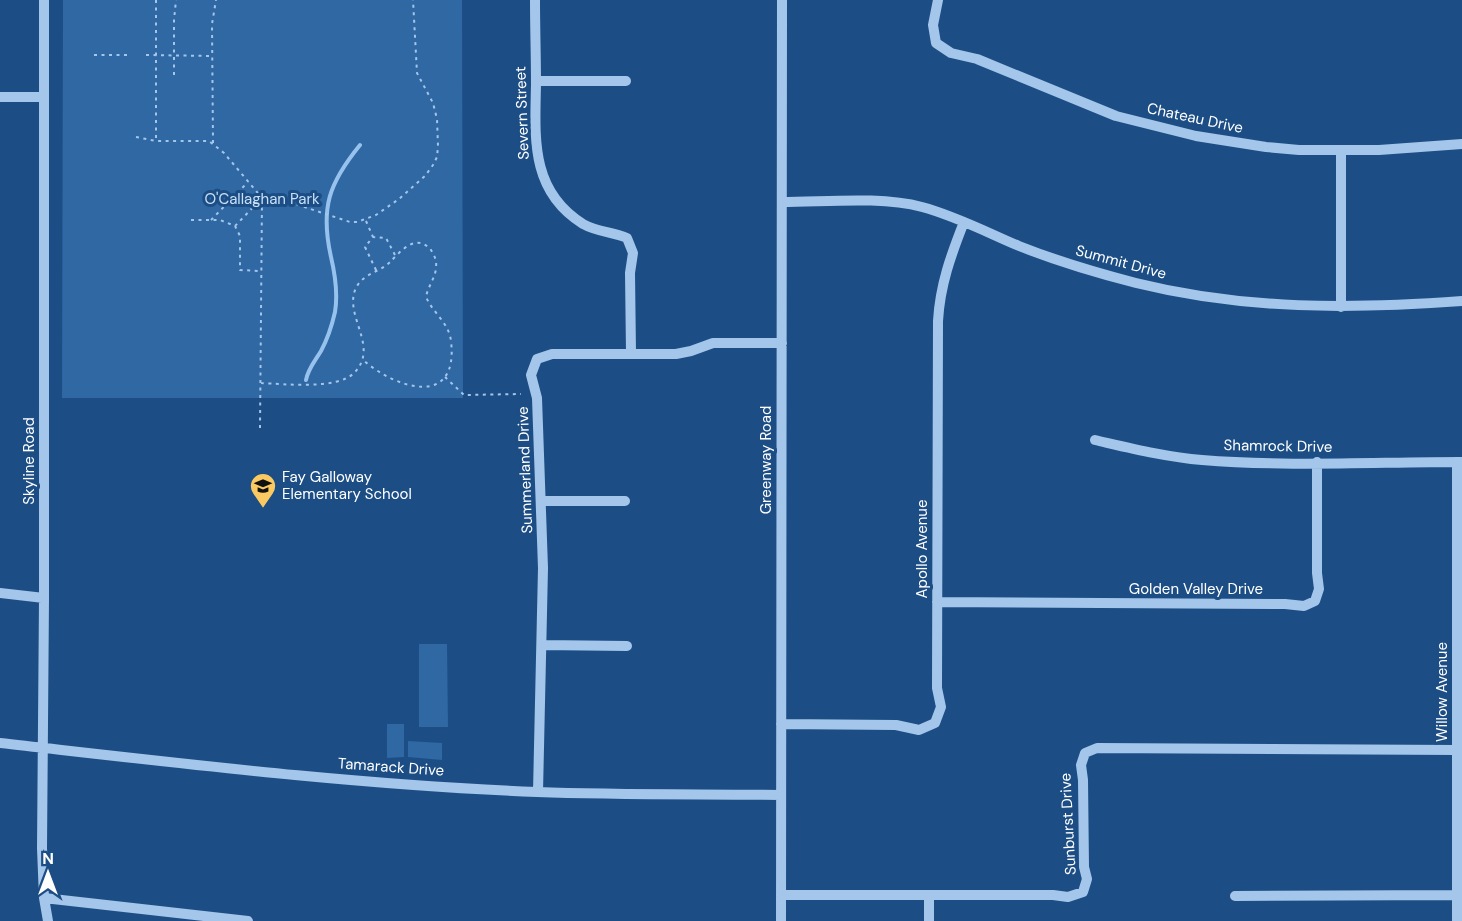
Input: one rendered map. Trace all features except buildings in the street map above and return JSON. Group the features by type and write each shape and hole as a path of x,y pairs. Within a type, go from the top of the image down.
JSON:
{"street":[{"name":"Skyline Road","path":"44,0 42,848 44,898 48,921"},
{"name":"Severn Street","path":"535,0 535,140 538,165 560,207 584,225 627,238 633,253 630,273 631,353"},
{"name":"Greenway Road","path":"781,921 782,0"},
{"name":"Chateau Drive","path":"938,0 933,25 936,43 951,53 977,59 1116,116 1158,128 1266,147 1341,151 1462,144"},
{"path":"536,81 626,81"},
{"path":"0,97 44,97"},
{"path":"1341,151 1341,307"},
{"name":"Summit Drive","path":"782,202 898,203 921,207 1061,261 1137,284 1226,300 1290,306 1341,307 1462,301"},
{"name":"Apollo Avenue","path":"781,724 896,725 920,730 935,723 941,707 937,688 938,321 948,262 964,222"},
{"name":"Summerland Drive","path":"538,792 543,568 537,398 531,375 537,359 552,354 676,354 729,342 782,343"},
{"name":"Shamrock Drive","path":"1095,440 1201,460 1460,462"},
{"name":"Golden Valley Drive","path":"937,602 1304,606 1315,601 1319,589 1317,462"},
{"name":"Willow Avenue","path":"1457,921 1460,462"},
{"path":"541,501 625,501"},
{"path":"0,593 44,598"},
{"path":"542,645 627,646"},
{"name":"Tamarack Drive","path":"0,742 316,777 538,792 781,795"},
{"name":"Sunburst Drive","path":"781,895 1068,897 1083,892 1087,879 1083,867 1081,765 1085,753 1097,748 1457,750"},
{"path":"928,895 928,921"},
{"path":"1235,896 1457,895"},
{"path":"44,898 248,921"}],"path":[{"path":"156,0 156,141"},
{"path":"174,75 176,0"},
{"path":"213,143 212,24 216,0"},
{"path":"235,226 262,198 274,197 350,222 365,220 376,215 415,186 433,165 437,157 438,132 433,103 417,73 413,0"},
{"path":"94,55 127,55"},
{"path":"146,55 213,56"},
{"path":"136,137 156,141 209,141 224,153 262,198 260,428"},
{"path":"211,220 248,182"},
{"path":"191,220 226,221 235,226 240,236 240,270 261,271"},
{"path":"365,220 373,237"},
{"path":"373,237 386,238 395,255"},
{"path":"373,237 365,247 376,270"},
{"path":"261,383 310,384 340,381 355,372 362,359 364,348 353,308 354,294 361,280 390,262 409,244 421,243 428,246 436,259 434,275 426,297 449,331 451,352 445,377 434,385 404,385 382,375 362,359"},
{"path":"445,377 464,395 521,394"}],"green space":[{"name":"O'Callaghan Park","path":"63,0 462,0 463,398 62,398"},
{"path":"419,644 447,644 448,727 419,727"},
{"path":"387,724 404,724 404,757 387,758"},
{"path":"408,741 442,743 442,760 408,757"}],"waterway":[{"path":"306,380 325,342 335,312 336,284 328,240 327,210 334,184 360,145"}],"place":[{"name":"Fay Galloway Elementary School","path":"263,509"}]}
